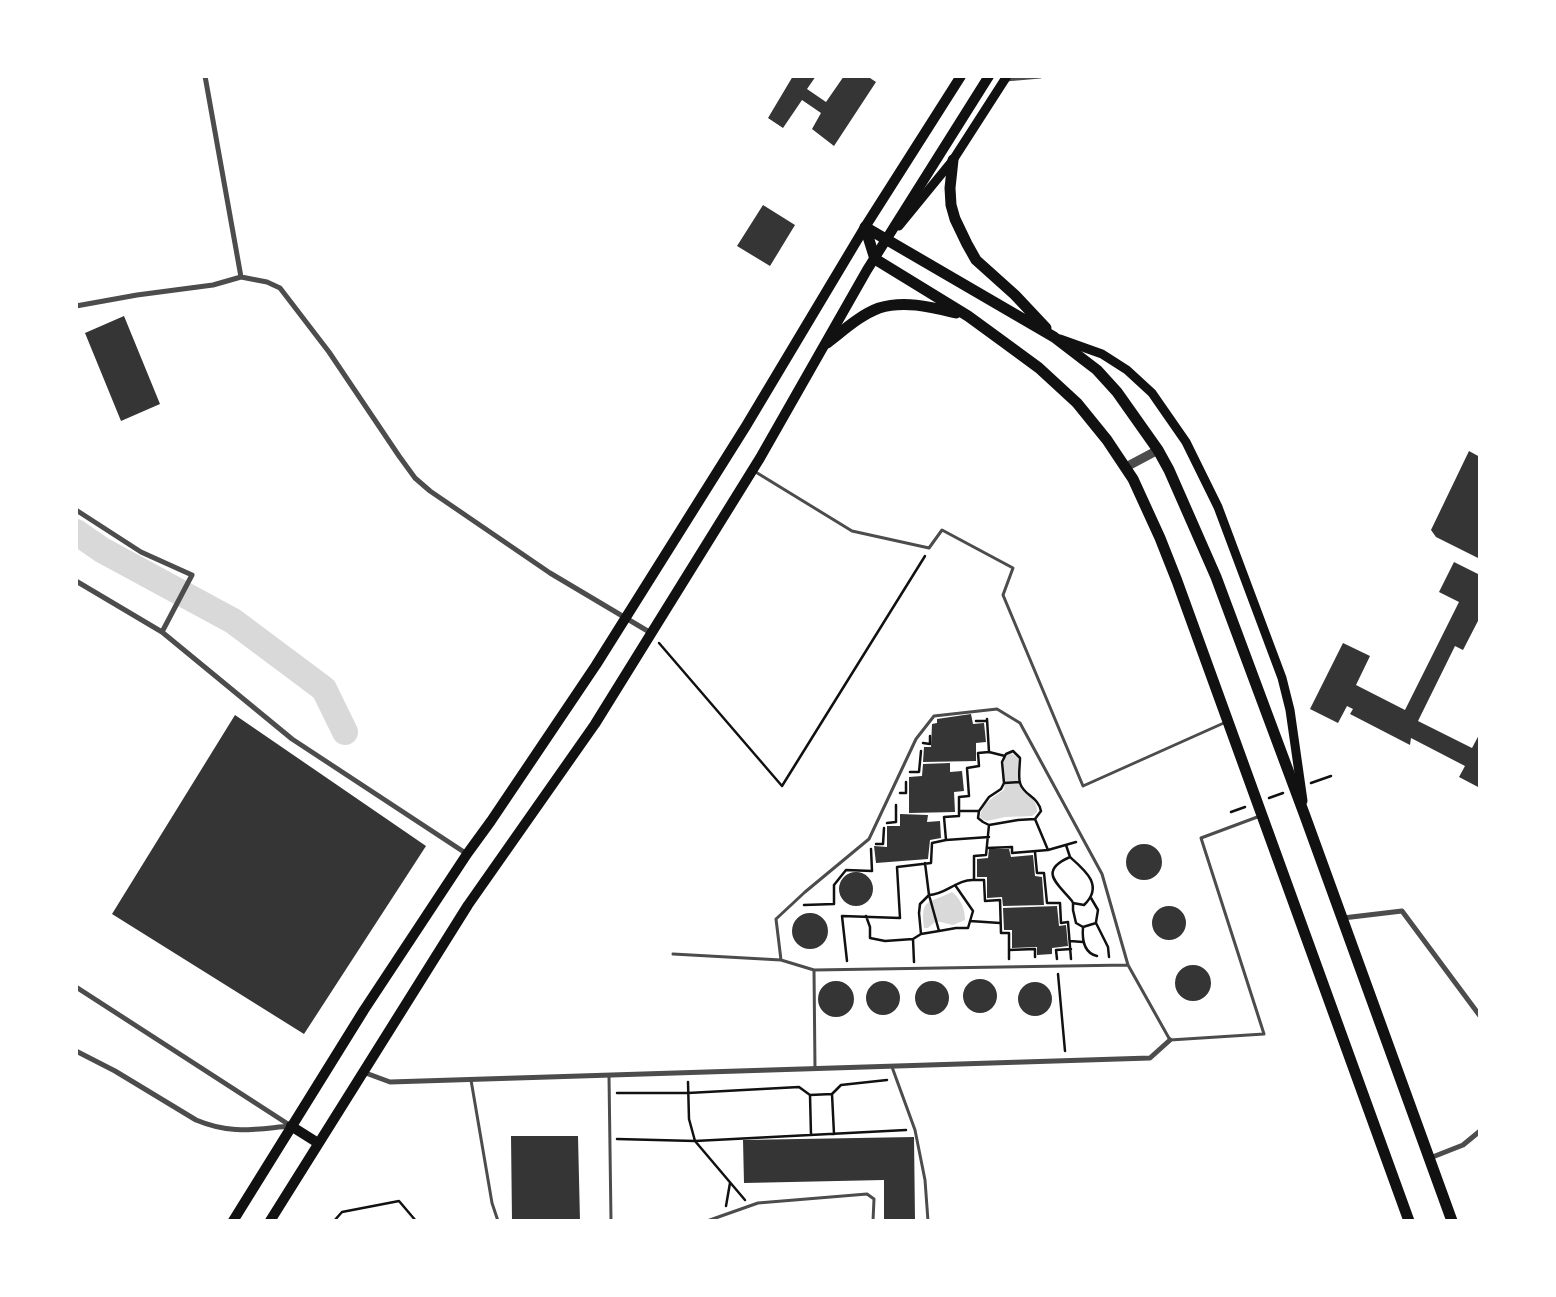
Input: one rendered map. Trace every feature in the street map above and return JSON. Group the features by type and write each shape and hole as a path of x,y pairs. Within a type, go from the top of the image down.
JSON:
{"highway":[{"path":"953,160 950,188 951,205 955,219 976,260 1016,295 1054,337"},
{"path":"865,227 1054,337 1097,370 1117,392 1158,450 1169,470 1216,577 1452,1221"},
{"path":"865,227 875,259 968,316 1039,368 1078,403 1126,467 1143,499 1160,538 1263,815 1409,1221"},
{"path":"827,343 862,317 878,308 888,306 905,304 922,306 968,316"}],"main road":[{"path":"232,1221 356,1023 626,618 746,426 865,227 961,76"},
{"path":"270,1221 463,913 594,724 753,470 875,259 989,76"},
{"path":"888,240 953,160 1006,78"},
{"path":"1054,337 1102,354 1127,370 1152,393 1186,442 1218,508 1282,678 1290,710 1305,816"},
{"path":"291,1126 318,1143"}],"street":[{"path":"205,76 241,277"},
{"path":"1006,78 1040,76"},
{"path":"76,306 137,295 213,285 241,277 268,282 280,288 329,352 415,478 430,491 550,573 651,633"},
{"path":"1126,467 1158,450"},
{"path":"76,510 141,552 192,575 162,632"},
{"path":"76,581 162,632 292,740 467,854"},
{"path":"1341,918 1402,911 1480,1016"},
{"path":"76,987 291,1126"},
{"path":"363,1072 390,1082 1150,1058 1170,1040"},
{"path":"76,1051 115,1071 196,1120 208,1125 223,1129 242,1130 291,1126"},
{"path":"1429,1158 1463,1145 1480,1131"}],"lane":[{"path":"753,470 852,531 929,548 942,530 1013,568 1003,595 1083,786 1228,721"},
{"path":"780,960 776,919 805,892 869,839 916,739 934,716 997,709 1020,723 1102,874 1128,965 1170,1040 1264,1034 1202,838 1263,815"},
{"path":"673,954 780,960 814,970 1128,965"},
{"path":"814,970 815,1069"},
{"path":"891,1066 915,1130 924,1180 928,1221"},
{"path":"610,1076 611,1221"},
{"path":"471,1080 492,1203 498,1221"},
{"path":"707,1221 758,1203 866,1194 874,1199 874,1221"}],"path":[{"path":"651,633 782,786 929,548"},
{"path":"986,710 989,752"},
{"path":"1013,751 1020,758 1020,782 1026,793 1040,804 1041,810 1035,819 989,825 978,818 979,810 989,797 1001,789 1004,783 1002,762 1006,754 1013,751"},
{"path":"946,840 944,817 959,816 959,797 969,796 967,768 979,766 978,752 989,752 1005,756"},
{"path":"1304,786 1331,776"},
{"path":"1004,783 1020,782"},
{"path":"1267,799 1286,792"},
{"path":"1231,812 1249,805"},
{"path":"959,812 979,810"},
{"path":"1035,819 1048,850"},
{"path":"974,880 974,856 986,855 989,825"},
{"path":"848,969 842,916 900,918 897,867 931,862 932,843 946,840 989,837"},
{"path":"987,848 1012,847 1012,853 1035,852 1084,840"},
{"path":"1066,845 1070,857 1089,875 1093,887 1091,898 1084,905 1073,903"},
{"path":"1035,852 1037,873 1044,873 1047,904 1060,903 1061,923 1068,922 1072,966"},
{"path":"1070,857 1060,862 1054,870 1055,883 1072,901 1076,923 1083,927 1096,923"},
{"path":"926,863 930,895 939,931"},
{"path":"921,934 918,913 920,904 930,895 936,895 966,879 984,880 985,900 1000,900 1001,933 1010,933 1010,966"},
{"path":"866,916 870,927 870,938 885,942 956,928 968,928 973,911 955,885"},
{"path":"1083,927 1082,938 1085,948 1094,955 1109,956 1108,947 1096,923 1098,910 1091,898"},
{"path":"970,921 1000,922"},
{"path":"913,938 915,968"},
{"path":"1070,941 1083,942"},
{"path":"1009,950 1035,949 1035,966"},
{"path":"1066,1060 1056,950 1070,949"},
{"path":"688,1074 689,1119 695,1142 750,1206"},
{"path":"610,1093 688,1093 799,1087 810,1095 832,1094 841,1085 896,1080"},
{"path":"832,1094 834,1134"},
{"path":"810,1095 810,1136"},
{"path":"610,1138 695,1142 915,1130"},
{"path":"724,1215 730,1183"},
{"path":"334,1221 342,1212 399,1201 416,1221"}],"shaded area":[{"path":"1011,753 1018,758 1021,786 1036,804 1037,812 1032,816 1005,817 987,821 980,816 981,811 989,801 1004,790 1003,765 1004,760"},
{"path":"952,892 962,905 965,920 953,925 936,921 928,928 924,928 923,911 925,906 932,900"}],"building":[{"path":"793,76 816,76 807,89 826,102 844,76 867,76 876,82 834,146 812,129 821,113 802,100 783,128 768,118"},
{"path":"763,205 795,225 770,266 737,246"},
{"path":"124,316 160,404 121,421 85,333"},
{"path":"1469,451 1480,457 1480,559 1436,537 1431,530"},
{"path":"1454,562 1480,575 1480,617 1463,650 1455,646 1418,721 1472,748 1480,733 1480,788 1459,777 1465,766 1411,738 1410,745 1350,714 1353,709 1347,706 1338,723 1310,709 1343,643 1370,656 1356,685 1405,710 1459,602 1439,592"},
{"path":"971,714 973,724 984,723 986,742 976,743 976,761 923,762 924,747 931,747 932,724 937,723 937,719"},
{"path":"235,715 426,846 304,1034 112,914"},
{"path":"950,763 950,772 962,771 964,791 954,792 955,812 909,813 909,777 922,776 923,764"},
{"path":"900,814 928,815 927,822 940,821 941,838 930,840 928,859 876,863 874,846 887,847 887,826 900,826"},
{"path":"1144,844 1151,845 1157,849 1161,855 1161,869 1157,875 1151,879 1144,880 1137,879 1131,875 1127,869 1126,862 1127,855 1131,849 1137,845"},
{"path":"989,849 1009,849 1011,857 1033,855 1035,876 1042,877 1044,905 1003,906 1002,897 987,898 987,877 977,877 977,859 988,858"},
{"path":"856,872 863,873 868,877 872,882 872,896 868,901 863,905 856,906 849,905 844,901 840,896 839,889 840,882 844,877 849,873"},
{"path":"1057,906 1059,926 1066,925 1068,946 1052,948 1052,954 1037,955 1037,947 1012,948 1012,930 1004,930 1003,908"},
{"path":"1169,906 1176,907 1181,911 1185,916 1185,930 1181,935 1176,939 1169,940 1162,939 1157,935 1153,930 1152,923 1153,916 1157,911 1162,907"},
{"path":"810,913 823,918 828,931 823,944 810,949 797,944 792,931 797,918"},
{"path":"1193,965 1205,971 1211,983 1205,995 1193,1001 1181,995 1175,983 1181,971"},
{"path":"980,979 987,980 992,984 996,989 996,1003 992,1008 987,1012 980,1013 973,1012 968,1008 964,1003 963,996 964,989 968,984 973,980"},
{"path":"836,981 848,987 854,999 848,1011 836,1017 824,1011 818,999 824,987"},
{"path":"883,981 895,986 900,998 895,1010 883,1015 871,1010 866,998 871,986"},
{"path":"932,981 944,986 949,998 944,1010 932,1015 920,1010 915,998 920,986"},
{"path":"1035,982 1047,987 1052,999 1047,1011 1035,1016 1023,1011 1018,999 1023,987"},
{"path":"511,1136 578,1136 580,1221 512,1221"},
{"path":"914,1137 915,1221 884,1221 884,1180 744,1183 743,1140"}],"waterway":[{"path":"76,532 102,550 233,621 324,689 345,732"}]}
